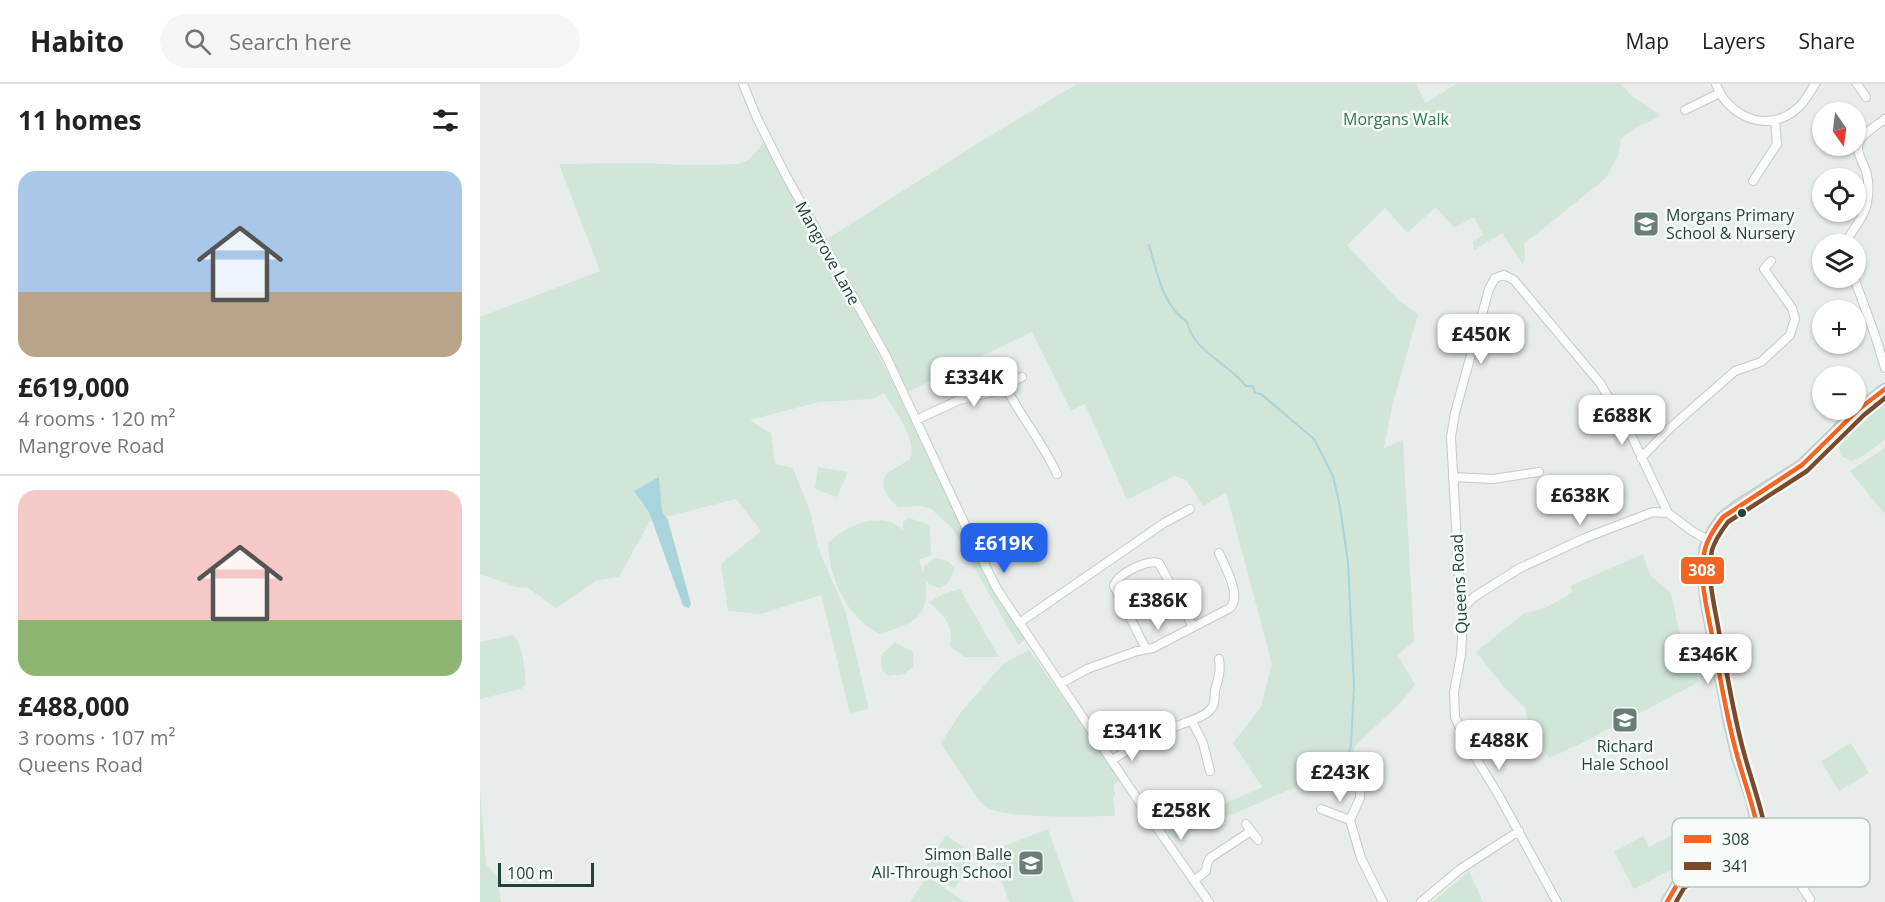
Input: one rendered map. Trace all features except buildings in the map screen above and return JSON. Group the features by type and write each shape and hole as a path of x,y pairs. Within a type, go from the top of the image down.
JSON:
{"main road":[{"path":"1756,818 1731,730 1706,602 1703,563 1708,540 1718,523 1730,511 1802,465 1854,413 1885,389"},
{"path":"1667,902 1676,887"}],"street":[{"name":"Mangrove Lane","path":"743,84 771,147 886,356 997,589 1209,902"},
{"path":"1716,84 1719,93 1731,108 1746,117 1760,120 1775,120 1789,115 1797,109 1815,84"},
{"path":"1857,84 1866,97"},
{"path":"1685,110 1719,93"},
{"path":"1753,181 1777,144 1775,120"},
{"path":"1850,234 1863,216 1867,201 1868,180 1859,155 1859,142 1863,136 1884,121"},
{"path":"1708,540 1668,513 1641,458 1670,428 1735,371 1761,362 1790,335 1794,326 1794,313 1764,269 1771,261"},
{"name":"Queens Road","path":"1557,902 1498,794 1466,742 1455,717 1454,701 1461,655 1463,608 1460,596 1451,437 1455,413 1492,280 1504,275 1514,280 1581,358 1609,397 1641,458"},
{"path":"1858,288 1885,368"},
{"path":"916,420 959,400 973,395 988,394 1022,377"},
{"path":"1005,386 1041,442 1057,474"},
{"path":"1453,477 1492,479 1539,472"},
{"path":"1019,623 1164,524 1190,509"},
{"path":"1463,608 1489,586 1559,549 1653,512 1668,513"},
{"path":"1060,684 1087,669 1153,648 1230,608 1234,602 1231,582 1219,553"},
{"path":"1146,649 1114,586 1117,579 1147,562 1159,562 1193,627"},
{"path":"1112,760 1177,724 1192,721 1204,715 1214,704 1220,680 1219,659"},
{"path":"1192,721 1203,744 1210,771"},
{"path":"1360,781 1360,798 1350,820 1361,858 1383,902"},
{"path":"1321,809 1350,820"},
{"path":"1194,881 1206,871 1210,858 1249,827 1258,840"},
{"path":"1421,902 1459,870 1519,831"},
{"path":"1802,887 1810,899"}],"green space":[{"name":"Morgans Walk","path":"1077,84 1416,84 1426,103 1456,84 1621,84 1631,95 1661,116 1637,127 1621,139 1619,154 1606,178 1524,244 1523,265 1502,233 1474,250 1473,241 1483,235 1474,217 1454,228 1436,207 1407,233 1385,208 1347,245 1399,301 1418,314 1392,407 1384,448 1403,440 1414,641 1398,655 1415,685 1402,701 1355,746 1349,764 1175,839 1165,831 1262,787 1233,743 1261,707 1272,664 1226,492 1203,506 1186,480 1174,476 1127,500 1085,404 1072,410 1069,407 1032,332 908,392 827,239 983,140"},
{"path":"767,139 895,387 1001,605 1027,639 1018,645 952,528 930,508 898,507 886,492 884,479 886,474 910,459 912,452 904,425 884,393 873,399 819,402 750,420 771,433 775,464 793,468 810,511 819,550 845,610 869,709 850,713 821,595 760,614 728,611 721,564 761,531 736,499 650,521 619,577 597,580 556,608 528,588 516,587 480,574 480,317 600,271 559,164 739,164 750,159"},
{"path":"1885,395 1885,440 1861,457 1851,461 1841,456 1840,437 1858,420 1866,420 1866,413"},
{"path":"1885,448 1885,515 1850,471"},
{"path":"818,467 848,472 837,497 815,489"},
{"path":"909,518 930,525 931,555 919,560 924,574 924,566 936,558 948,561 955,568 949,582 940,588 930,585 925,579 925,603 917,617 901,627 880,634 858,618 842,596 832,570 828,543 849,528 873,520 891,522 903,530 903,522"},
{"path":"1643,554 1650,575 1671,593 1679,630 1699,682 1549,758 1530,732 1525,708 1504,687 1476,652 1523,614 1545,608 1573,592 1570,586"},
{"path":"960,589 999,657 964,657 950,646 951,632 947,621 929,602 945,593"},
{"path":"512,635 516,638 521,650 525,686 480,699 480,642"},
{"path":"895,642 913,652 913,667 904,674 888,676 882,670 881,655"},
{"path":"1029,650 1121,779 1114,785 1115,816 1028,816 996,811 986,807 941,743 961,712 1003,664"},
{"path":"1851,743 1869,773 1839,791 1821,761"},
{"path":"480,789 486,864 497,876 501,902 480,902"},
{"path":"1048,829 1074,902 1009,902 991,851"},
{"path":"946,835 976,855 954,889 924,869"},
{"path":"1672,835 1672,869 1634,889 1614,852 1643,836 1649,847"},
{"path":"1469,871 1483,902 1433,902"},
{"path":"927,876 965,902 910,902"}],"water":[{"path":"659,477 662,512 668,520 691,604 689,608 683,606 649,512 634,491"}],"waterway":[{"path":"1149,245 1166,297 1187,322 1197,341 1246,386 1253,386 1255,393 1261,394 1314,439 1333,476 1348,562 1354,686 1351,746 1348,755 1357,781"}],"transit line":[{"name":"308","path":"1755,818 1730,725 1706,603 1702,570 1705,549 1710,536 1723,517 1802,465 1859,409 1885,389"},
{"name":"341","path":"1763,818 1730,693 1712,591 1710,570 1712,550 1728,522 1807,471 1864,415 1885,398"},
{"name":"308","path":"1667,902 1676,887"},
{"name":"341","path":"1676,902 1686,887"}],"place":[{"name":"Morgans Primary School & Nursery","path":"1646,224"},
{"name":"Richard Hale School","path":"1625,720"},
{"name":"Simon Balle All-Through School","path":"1031,863"}]}
